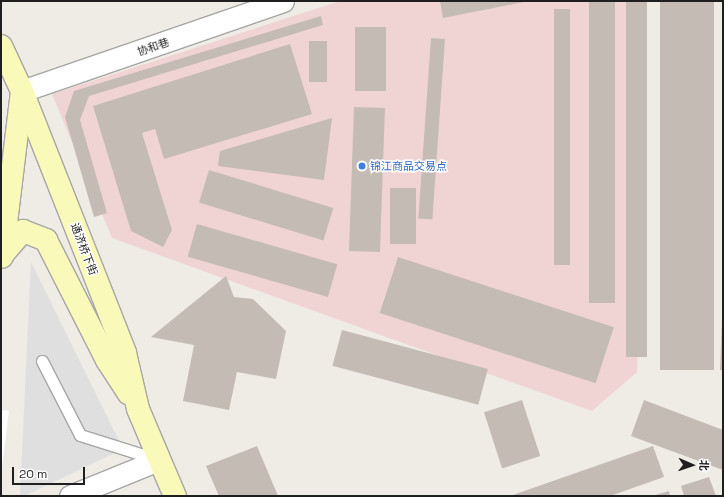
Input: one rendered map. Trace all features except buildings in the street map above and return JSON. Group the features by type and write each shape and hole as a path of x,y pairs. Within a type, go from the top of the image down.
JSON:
{"street":[{"name":"协和巷","path":"22,91 284,1"},
{"name":"通济桥下街","path":"1,46 22,91 125,354 138,409 158,460 175,496"},
{"name":"通济桥下街","path":"2,260 22,91"},
{"name":"通济桥下街","path":"2,260 23,231 46,240 107,360 138,409"},
{"path":"70,496 158,460"}],"lane":[{"path":"42,361 80,435 158,460"}],"shaded area":[{"name":"锦江商品交易点","path":"340,1 646,1 637,372 592,411 112,238 52,94"},
{"path":"31,262 123,449 24,496 20,496"}],"pier":[{"path":"1,410 9,411 1,476"}],"place":[{"name":"锦江商品交易点","path":"362,166"}]}
